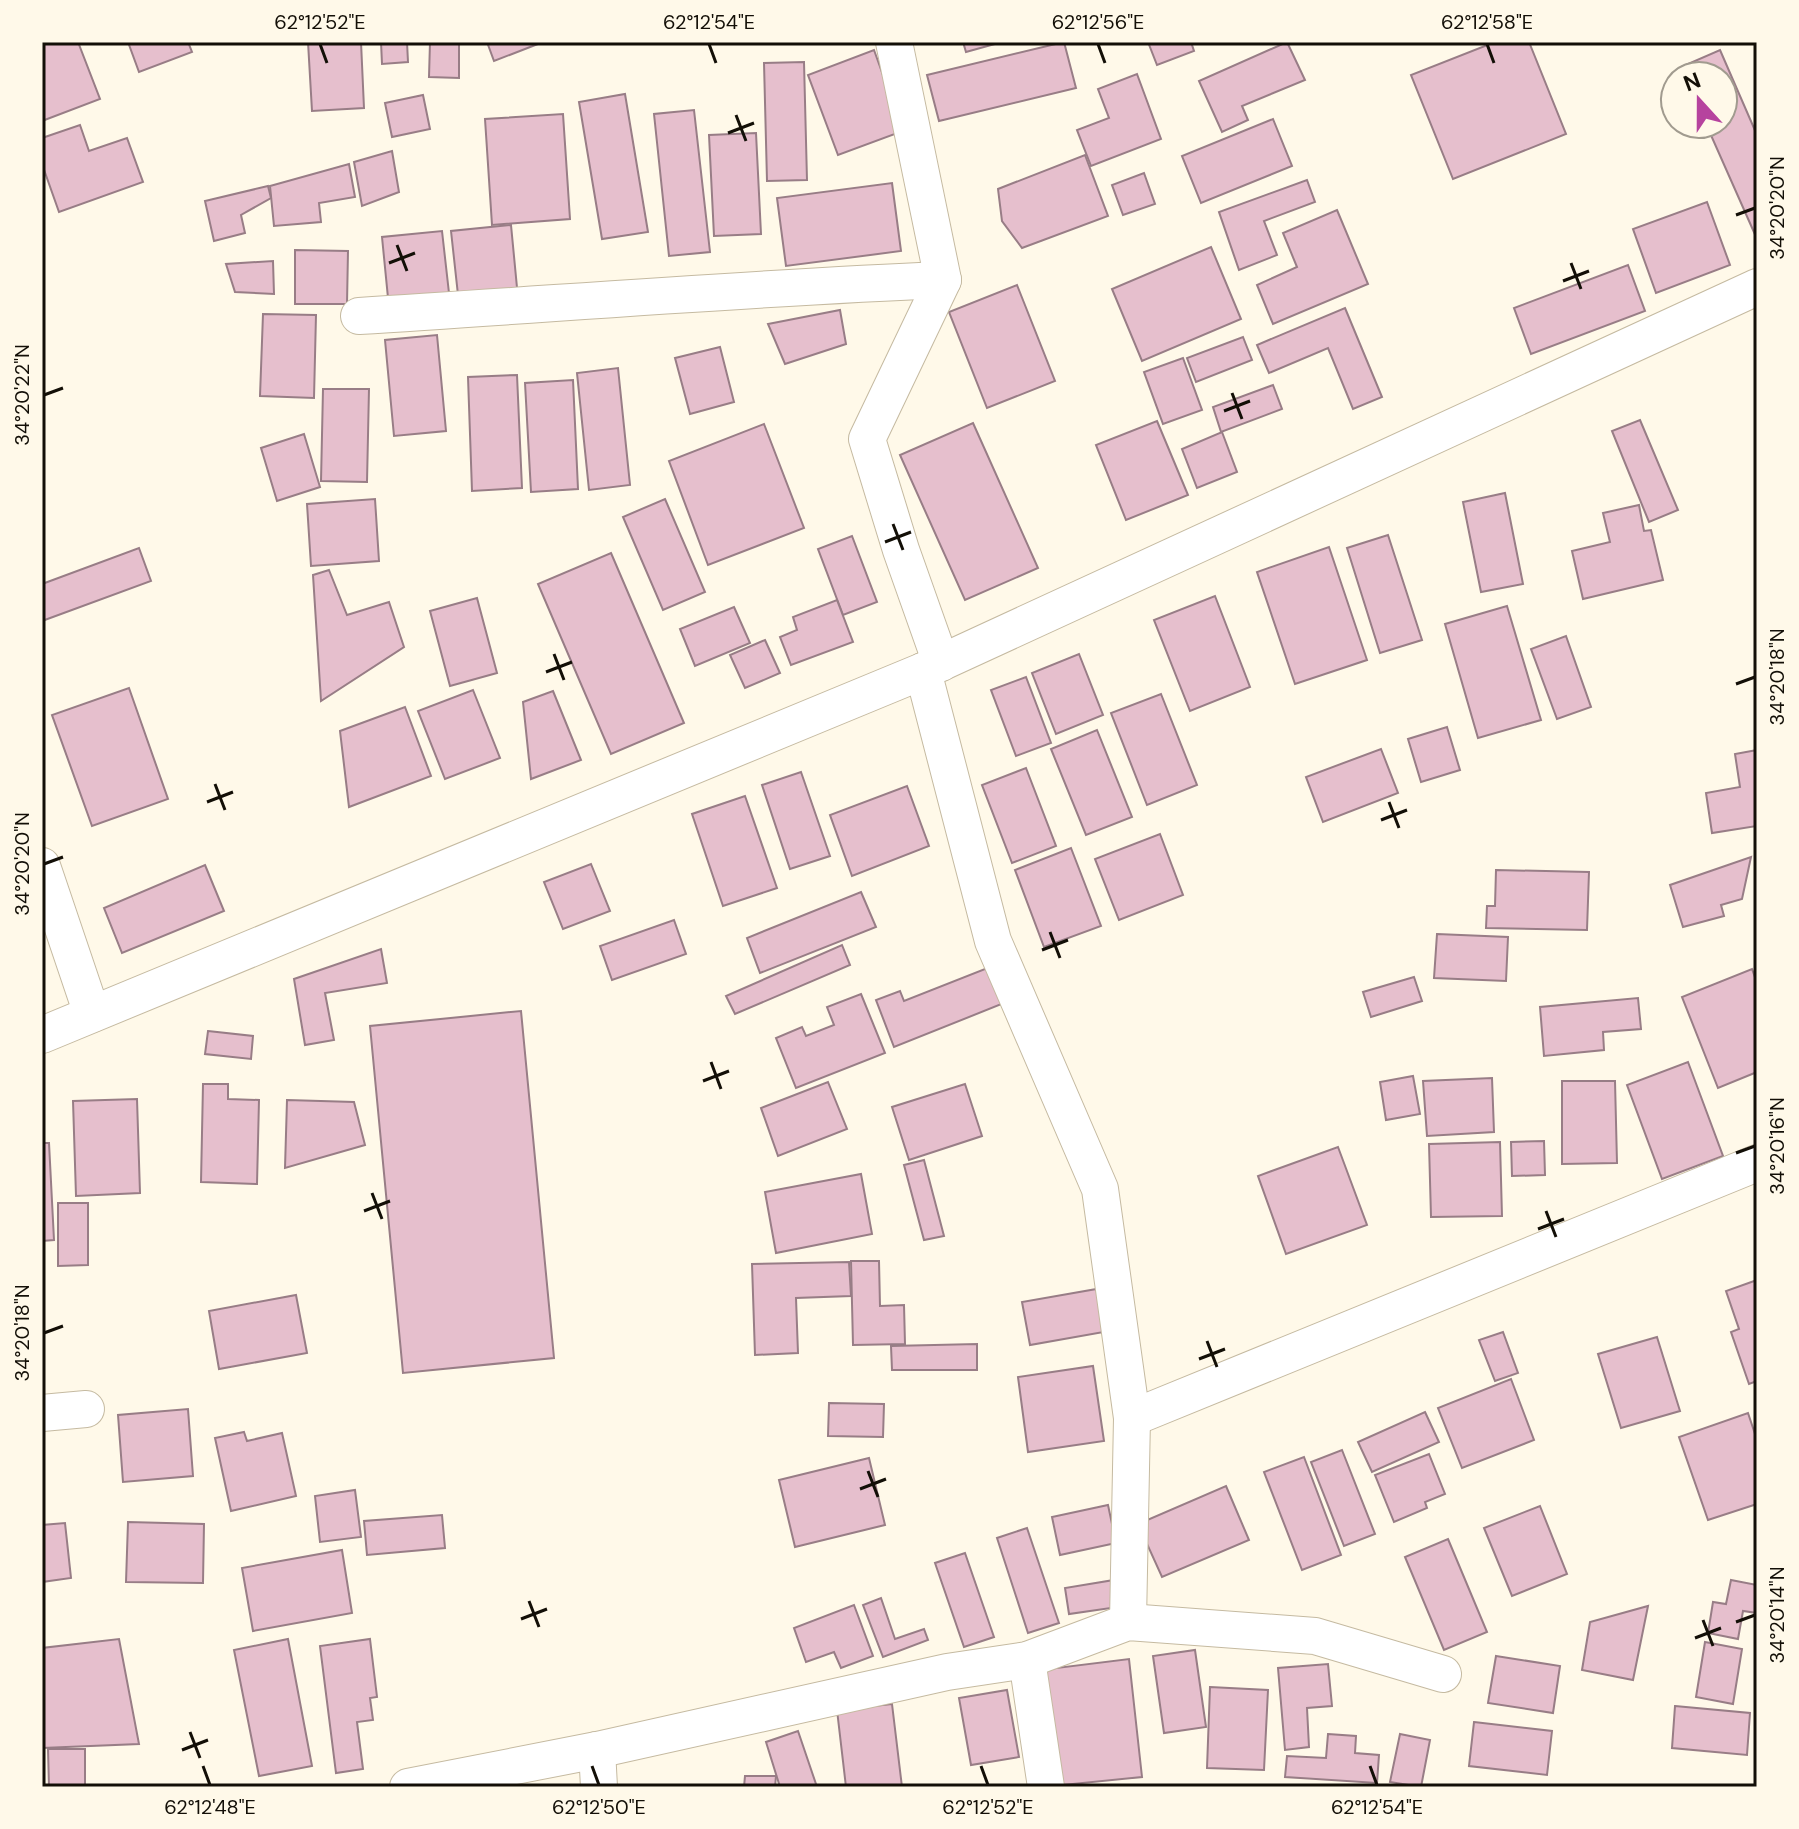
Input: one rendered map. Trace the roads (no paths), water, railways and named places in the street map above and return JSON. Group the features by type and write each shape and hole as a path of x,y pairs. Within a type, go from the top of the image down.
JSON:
{"street":[{"path":"894,42 943,280 867,439 932,667 993,941 1100,1189 1132,1418 1128,1622"},
{"path":"359,316 761,288 943,280"},
{"path":"42,1035 932,667 1757,287"},
{"path":"42,866 92,1014"},
{"path":"1132,1418 1757,1163"},
{"path":"42,1413 86,1409"},
{"path":"408,1787 597,1750 947,1672 1027,1660 1128,1622 1315,1636 1443,1674"},
{"path":"1027,1660 1046,1787"},
{"path":"597,1750 599,1787"}]}
